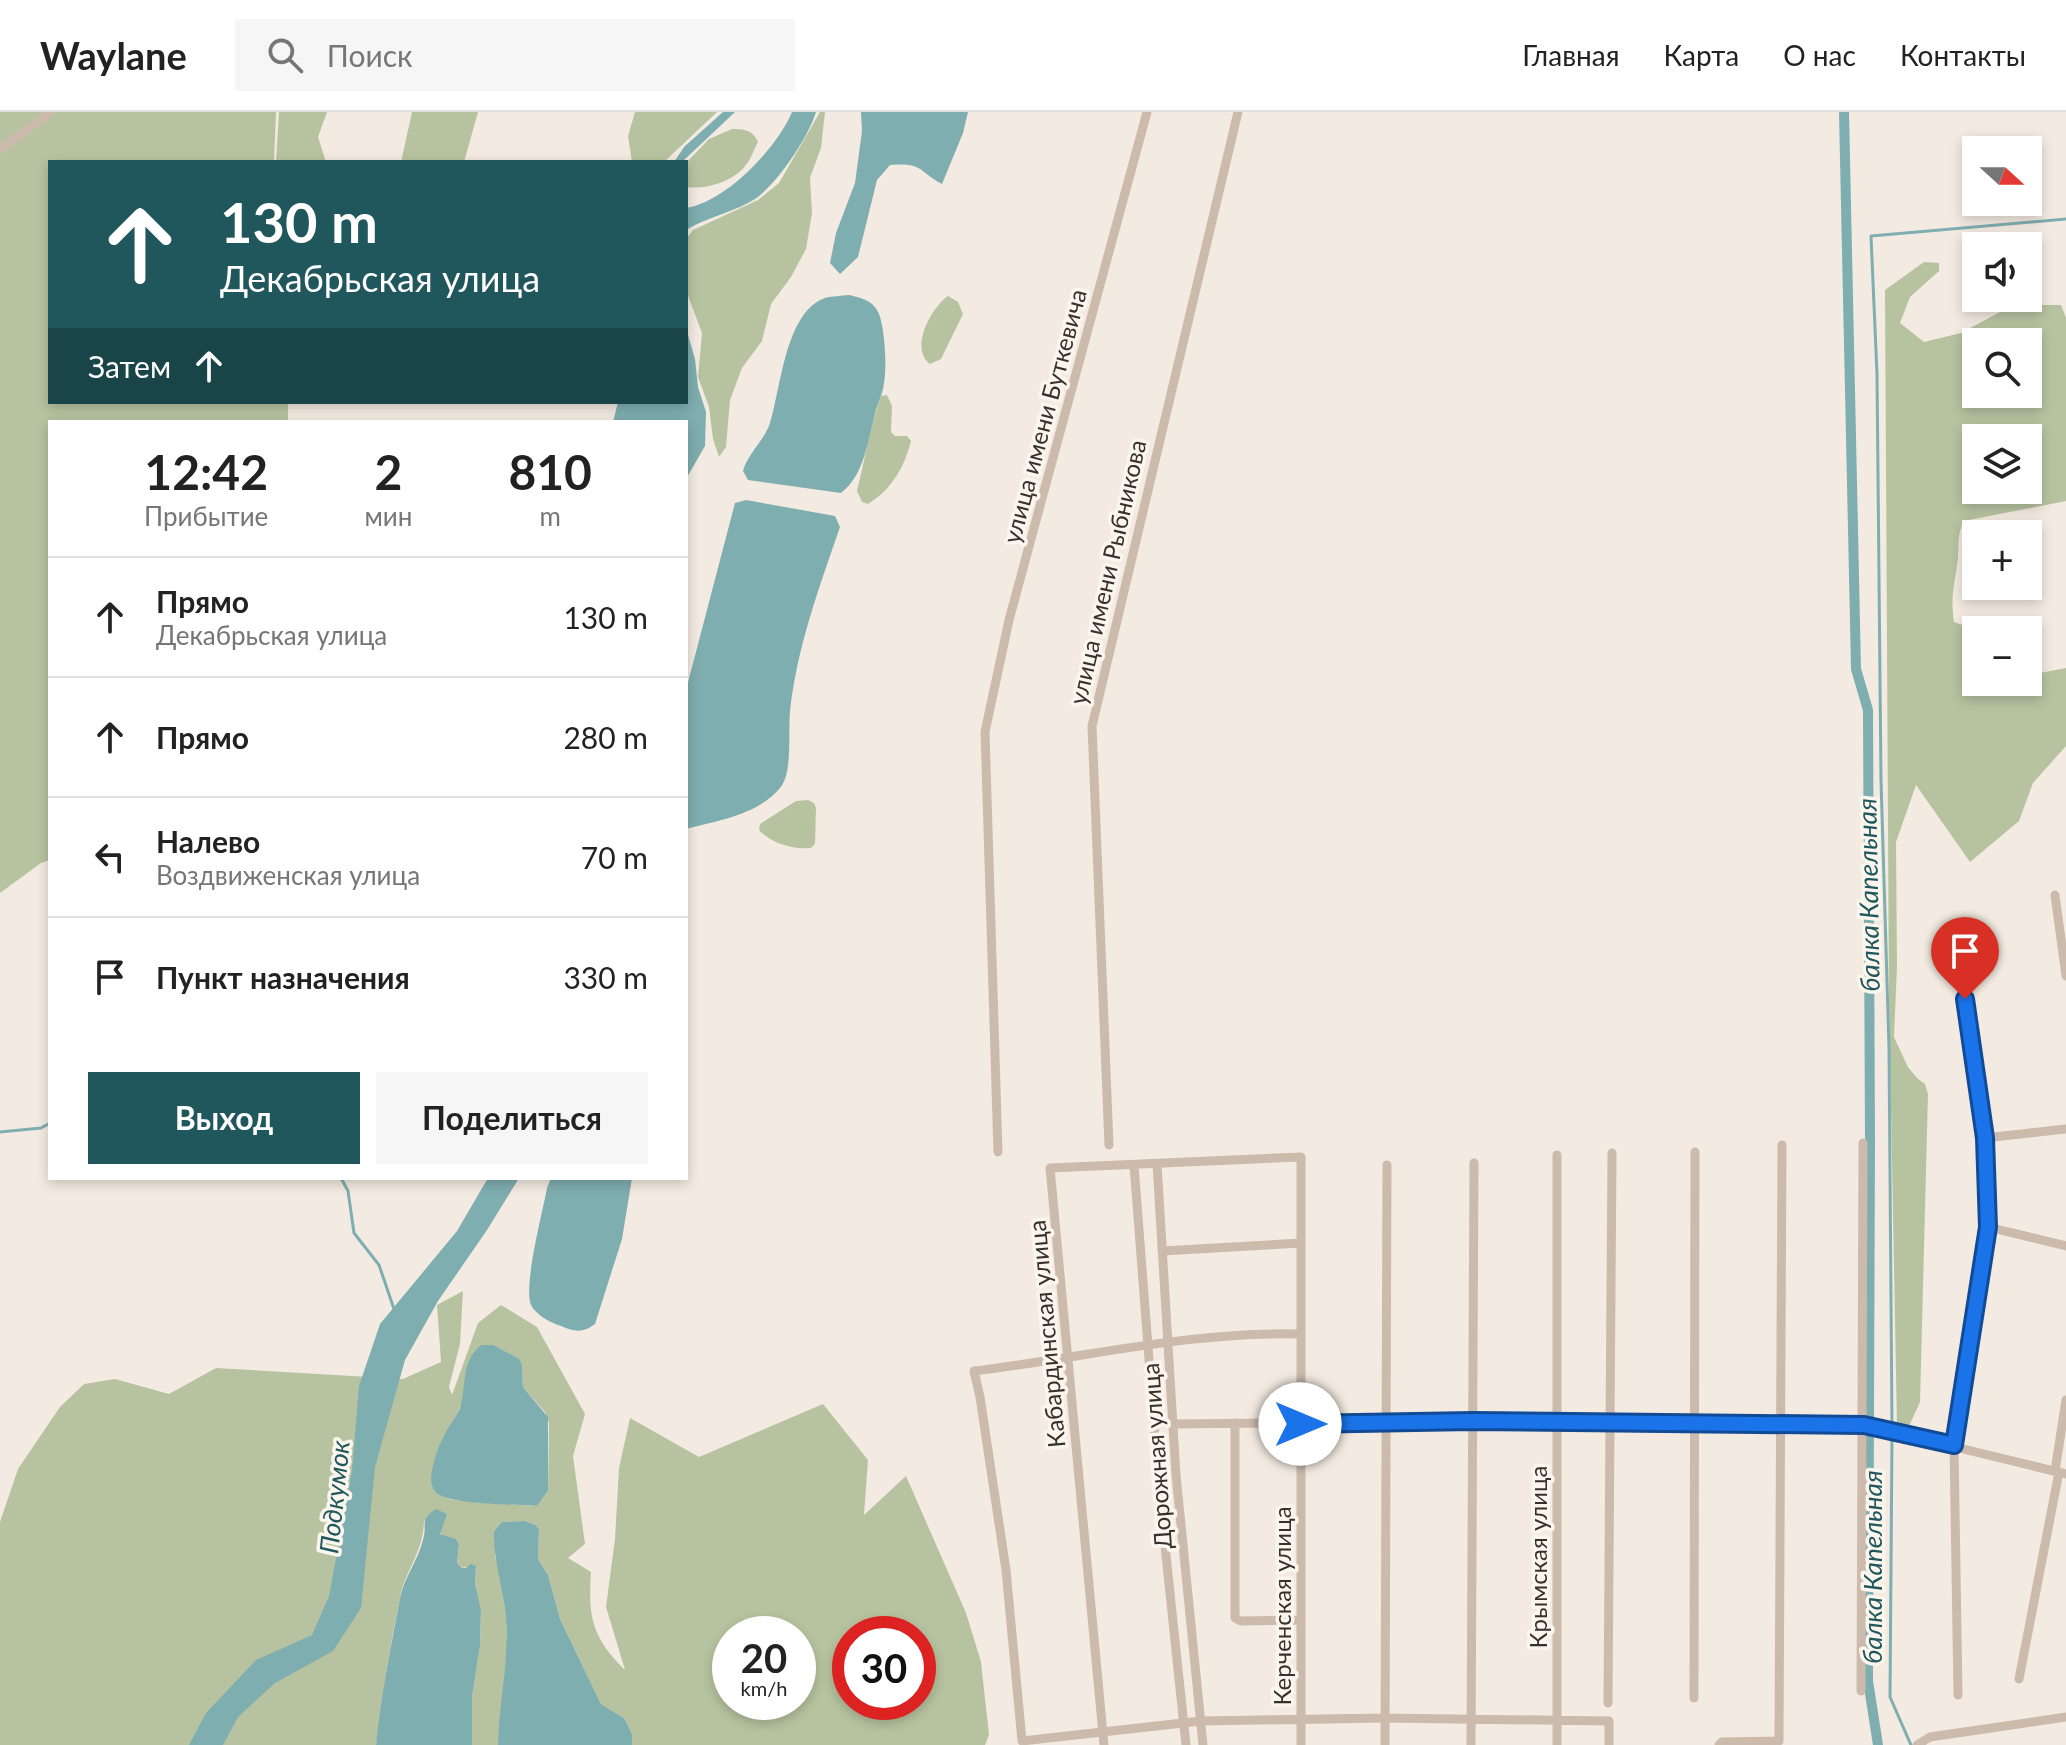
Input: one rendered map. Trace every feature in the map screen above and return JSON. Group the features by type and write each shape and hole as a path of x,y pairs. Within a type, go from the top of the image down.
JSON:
{"street":[{"path":"0,149 51,112"},
{"name":"улица имени Буткевича","path":"998,1152 985,732 1009,620 1147,112"},
{"name":"улица имени Рыбникова","path":"1109,1145 1092,726 1238,112"},
{"path":"2055,895 2066,976"},
{"path":"1958,1695 1954,1445 1988,1227 1985,1138 1965,999"},
{"path":"1985,1138 2066,1129"},
{"path":"1861,1691 1863,1143"},
{"path":"1719,1745 1722,1742 1779,1741 1782,1145"},
{"path":"1694,1698 1695,1152"},
{"path":"1608,1703 1612,1153"},
{"name":"Крымская улица","path":"1557,1155 1557,1745"},
{"name":"Кабардинская улица","path":"1104,1745 1050,1168 1301,1157"},
{"name":"Керченская улица","path":"1301,1157 1301,1745"},
{"path":"1471,1745 1474,1163"},
{"name":"Дорожная улица","path":"1157,1164 1180,1527 1203,1745"},
{"name":"Дорожная улица","path":"1134,1165 1146,1345 1186,1745"},
{"path":"1385,1745 1387,1165"},
{"path":"1988,1227 2066,1246"},
{"path":"1162,1251 1301,1243"},
{"path":"1301,1334 1258,1333 1169,1341 974,1371 1006,1570 1022,1741 1201,1721 1385,1718 1609,1721 1609,1745"},
{"path":"2019,1679 2060,1473 2066,1400"},
{"path":"1173,1424 1473,1421 1864,1425 2060,1473"},
{"path":"1235,1423 1235,1618 1241,1621 1300,1620"},
{"path":"1917,1745 1930,1737 2066,1717"}],"green space":[{"path":"0,112 276,112 274,160 48,160 48,404 288,404 288,420 48,420 48,861 0,893"},
{"path":"279,112 327,112 318,137 325,160 276,160"},
{"path":"412,112 478,112 465,160 401,160"},
{"path":"635,112 717,112 666,160 632,160 628,136"},
{"path":"820,112 825,112 821,148 810,178 812,213 806,249 771,304 762,341 742,368 730,400 726,447 719,457 709,407 698,377 702,333 688,295 688,236 693,230 758,200 779,183"},
{"path":"732,129 740,129 754,135 758,142 746,165 734,176 718,184 688,187 688,161 709,139"},
{"path":"1924,262 1939,263 1939,271 1910,297 1900,323 1924,342 1962,332 1962,408 2042,408 2042,328 1970,328 2000,312 2042,312 2042,305 2061,305 2066,318 2066,501 1962,520 1953,604 1954,622 1962,624 1962,696 2042,696 2042,673 2066,668 2066,746 2033,783 2019,821 1970,862 1916,785 1896,842 1894,1037 1908,1067 1925,1084 1928,1094 1920,1402 1909,1426 1897,1427 1889,1002 1885,290"},
{"path":"948,296 958,302 963,314 941,359 930,364 924,357 922,339 935,309"},
{"path":"887,395 892,406 891,432 895,436 907,436 911,441 896,477 884,492 868,504 862,502 857,491 877,408 881,396"},
{"path":"808,800 816,808 815,844 811,848 783,845 759,830 760,824 796,801"},
{"path":"463,1291 460,1344 449,1387 452,1395 478,1323 501,1305 537,1327 585,1414 573,1456 585,1544 568,1558 591,1572 590,1602 594,1626 605,1647 625,1670 606,1607 615,1539 619,1468 630,1418 699,1457 823,1404 868,1460 864,1515 906,1476 966,1613 981,1662 989,1735 985,1745 632,1745 632,1734 625,1719 601,1704 560,1619 548,1575 538,1559 539,1530 536,1525 525,1521 502,1522 495,1556 506,1618 507,1648 498,1745 472,1745 472,1697 480,1646 481,1609 475,1584 476,1566 460,1568 456,1539 445,1537 424,1520 418,1551 400,1597 376,1745 0,1745 0,1522 18,1469 60,1407 84,1384 115,1379 169,1394 216,1368 403,1379 441,1362 437,1305","holes":["522,1365 523,1387 545,1412 549,1423 548,1491 537,1506 453,1500 439,1495 460,1406"]}],"water":[{"path":"723,112 735,112 684,160 675,160 684,147"},
{"path":"792,112 816,112 799,147 764,192 747,204 688,229 688,207 717,196 733,184 762,157"},
{"path":"861,112 968,112 963,133 942,184 909,165 890,165 877,180 858,257 840,274 830,263 836,233 855,183 862,131"},
{"path":"849,295 867,301 877,310 883,329 885,358 882,391 864,457 855,477 841,493 748,480 743,471 770,423 787,353 801,319 812,306 825,298"},
{"path":"688,335 706,412 705,446 688,476 688,420 614,420 618,404 688,404"},
{"path":"746,500 835,516 840,527 798,664 784,781 760,805 688,828 688,682 735,503"},
{"path":"487,1180 518,1180 438,1301 405,1360 375,1467 361,1608 333,1651 275,1683 238,1717 223,1745 189,1745 206,1713 256,1660 312,1635 329,1596 352,1470 359,1386 380,1324 457,1231"},
{"path":"550,1180 632,1180 622,1239 595,1324 587,1329 579,1331 553,1323 531,1305 531,1266"},
{"path":"481,1345 493,1345 519,1359 523,1387 548,1417 548,1491 537,1506 457,1500 438,1494 432,1487 431,1474 436,1455 460,1408 470,1359"},
{"path":"436,1509 447,1514 440,1534 456,1539 459,1544 457,1563 461,1568 471,1564 476,1566 475,1584 481,1609 480,1646 472,1697 472,1745 376,1745 400,1598 421,1547 425,1520"},
{"path":"525,1521 536,1525 539,1530 538,1559 548,1575 560,1619 601,1704 625,1719 632,1734 632,1745 498,1745 507,1635 494,1532 502,1522"}],"waterway":[{"path":"1844,112 1856,669 1868,710 1868,1681 1878,1745"},
{"name":"балка Капельная","path":"1892,1428 1889,1048 1881,780 1877,374 1871,236 2066,219"},
{"path":"0,1132 41,1128 48,1124"},
{"path":"342,1180 348,1191 354,1233 379,1265 394,1309"},
{"name":"балка Капельная","path":"1892,1436 1890,1697 1911,1745"}],"route":[{"path":"1300,1424 1473,1421 1864,1425 1954,1445 1988,1227 1985,1138 1965,999"}],"water label":[{"name":"Подкумок","path":"334,1497"}]}
